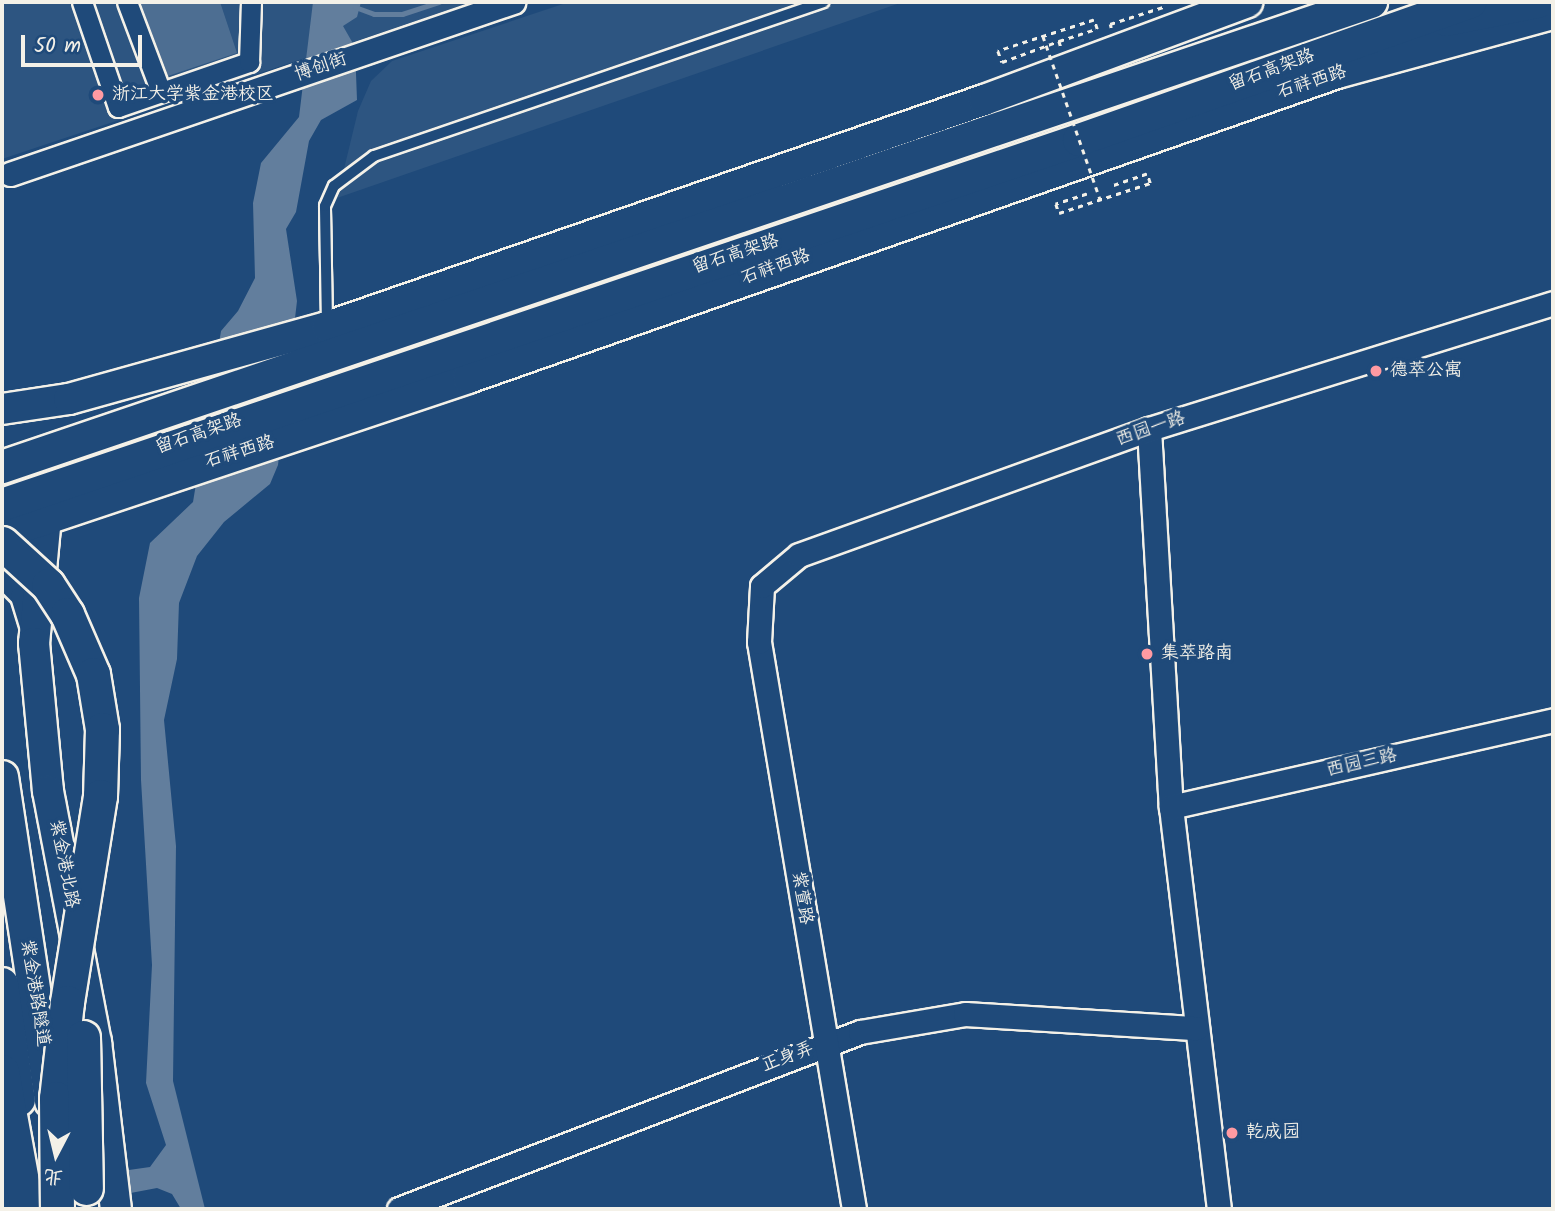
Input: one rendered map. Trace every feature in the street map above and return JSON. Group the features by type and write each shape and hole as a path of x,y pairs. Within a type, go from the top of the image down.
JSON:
{"highway":[{"name":"留石高架路","path":"2,467 177,405 315,338 1371,2"},
{"name":"留石高架路","path":"2,505 190,453 305,398 1079,140 1469,2"},
{"path":"1376,33 1538,2"},
{"path":"2,543 48,585 82,643 93,674 102,757 81,1074 88,1209"},
{"name":"紫金港路隧道","path":"2,777 68,1209"},
{"path":"57,1209 56,1098 61,1047 95,837"},
{"name":"紫金港路隧道","path":"2,984 38,1209"},
{"path":"2,1071 27,1209"}],"main road":[{"path":"2,409 69,398 192,365 315,338 984,100 1247,2"},
{"name":"石祥西路","path":"2,534 190,453 293,436 1336,73 1553,14"},
{"name":"紫金港北路","path":"46,517 34,643 48,791 96,1042 116,1209"},
{"path":"2,1181 6,1209"}],"street":[{"path":"82,2 118,107 249,62 251,2"},
{"path":"127,2 161,92"},
{"name":"博创街","path":"10,174 513,2"},
{"path":"138,100 149,127"},
{"name":"西园一路","path":"762,586 799,555 1149,429 1553,303"},
{"path":"1149,429 1171,807 1219,1209"},
{"path":"2,578 20,596 34,643"},
{"name":"紫萱路","path":"762,586 759,642 823,1044 854,1209"},
{"name":"西园三路","path":"1171,807 1553,720"},
{"name":"正身弄","path":"400,1209 823,1044 884,1027 965,1014 1198,1028"}],"lane":[{"path":"315,338 325,206 334,186 374,156 823,2"}],"path":[{"path":"1113,33 1110,24 1168,5"},
{"path":"1094,20 1097,29 1059,41 1002,62 998,51 1094,20"},
{"path":"1043,36 1100,199"},
{"path":"1059,41 1063,51"},
{"path":"1087,194 1056,204 1059,213 1150,183 1147,174 1113,186"}],"shaded area":[{"name":"浙江大学紫金港校区","path":"2,2 473,2 2,159"},
{"path":"313,2 361,2 357,17 343,26 355,47 357,100 321,120 309,141 296,212 286,229 297,301 278,465 270,484 224,522 197,556 179,603 177,659 164,720 176,846 173,1081 205,1209 181,1209 172,1194 157,1188 46,1209 2,1188 150,1167 166,1145 146,1083 152,965 141,780 139,598 150,543 193,502 221,331 238,311 255,278 253,203 261,163 299,117"},
{"path":"569,2 903,2 337,198 358,111 371,81 392,61"}],"building":[{"path":"140,2 220,2 237,53 168,76"}],"waterway":[{"path":"355,7 374,14 402,14 439,2"}],"place":[{"name":"浙江大学紫金港校区","path":"98,95"},
{"name":"德萃公寓","path":"1376,371"},
{"name":"集萃路南","path":"1147,654"},
{"name":"乾成园","path":"1232,1133"}]}
